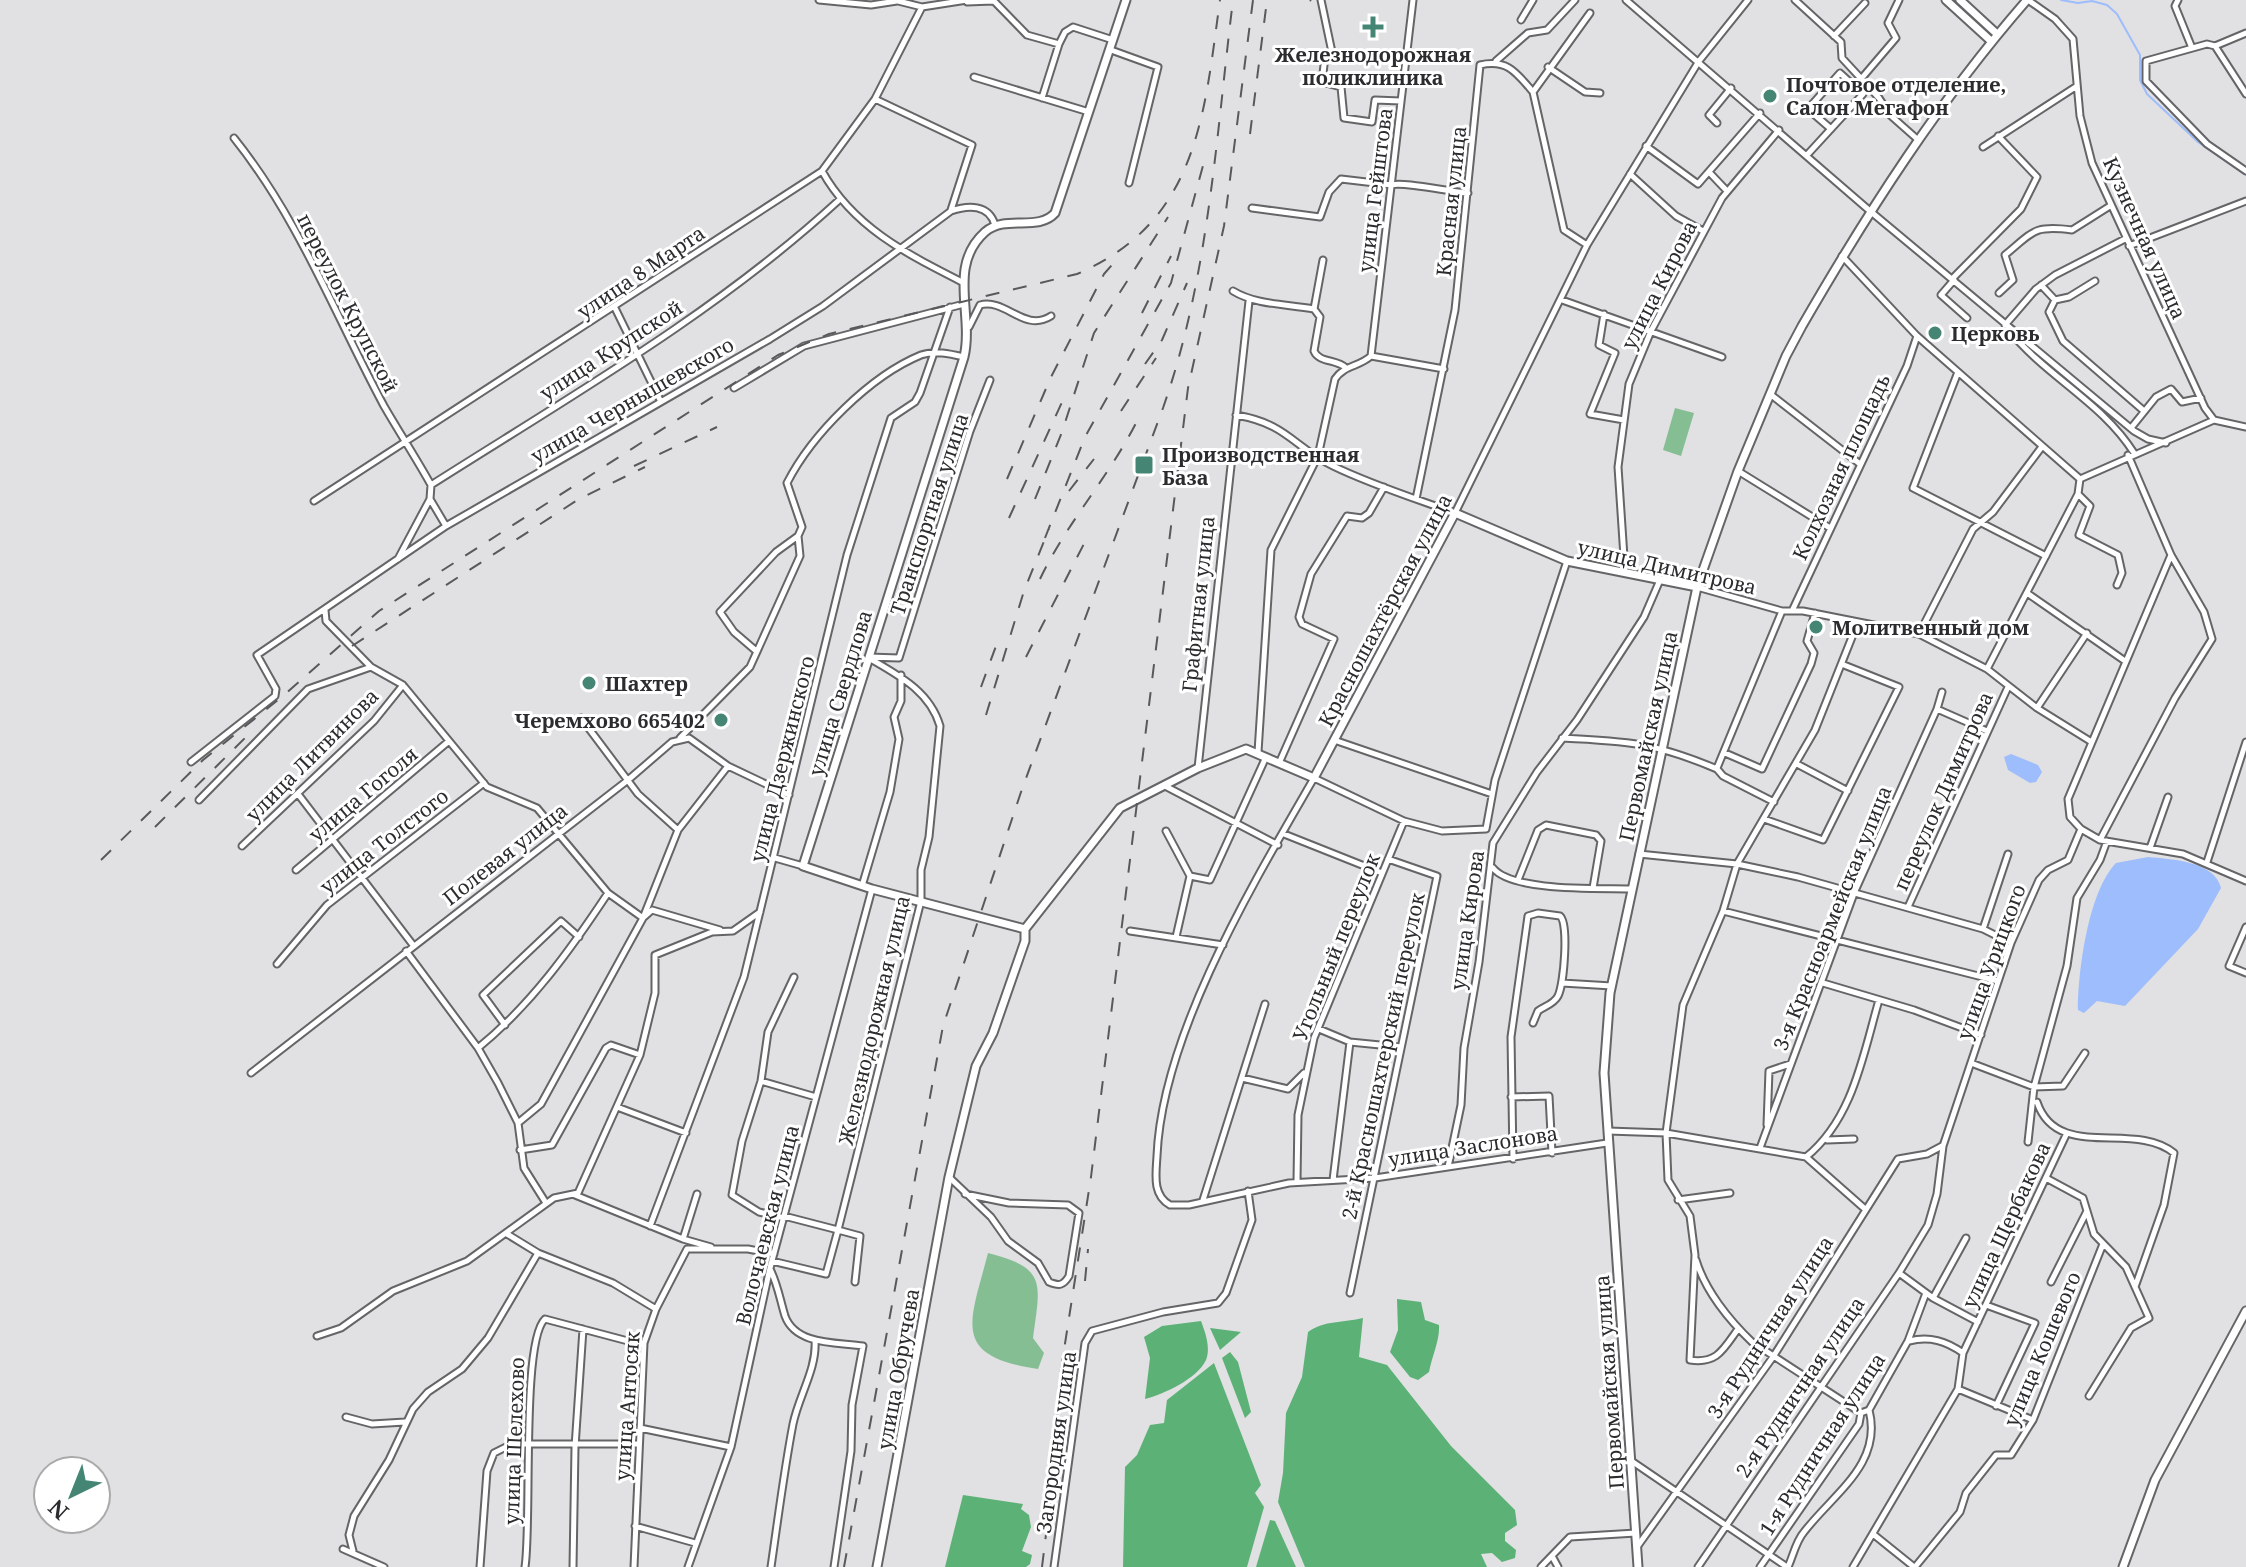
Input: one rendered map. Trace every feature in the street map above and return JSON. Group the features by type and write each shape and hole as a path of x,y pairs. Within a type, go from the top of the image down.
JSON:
{"street":[{"path":"819,0 871,5 897,0 922,7 994,1 1027,35 1059,44"},
{"path":"969,327 962,282 972,250 995,225 1041,222 1055,213 1126,0"},
{"path":"1321,0 1333,57"},
{"name":"улица Гейштова","path":"1371,356 1413,0"},
{"path":"1521,20 1533,0"},
{"path":"1575,0 1547,30 1528,33 1496,61 1510,66 1533,92 1564,230 1587,245"},
{"path":"1626,0 2005,325 2131,428 2148,439 2166,443"},
{"name":"Красношахтёрская улица","path":"1159,1194 1156,1182 1162,1111 1198,1002 1223,945 1455,513 1587,245 1699,61 1748,0"},
{"path":"1795,0 1841,42 1842,58 1890,115 1916,138"},
{"path":"1861,79 1896,38 1888,23 1899,0"},
{"path":"1946,0 1991,41"},
{"path":"1960,0 1997,34"},
{"name":"Первомайская улица","path":"1638,1567 1607,1143 1604,1061 1612,986 1631,889 1697,587 1738,471 1786,356 1842,256 1916,138 2027,0"},
{"name":"Кузнечная улица","path":"2027,0 2055,19 2073,39 2085,140 2125,239 2214,420"},
{"path":"2178,0 2175,6 2192,48"},
{"path":"1834,36 1865,3"},
{"name":"улица 8 Марта","path":"314,501 408,443 822,171 875,99 922,7"},
{"path":"1533,92 1548,67 1590,13"},
{"path":"1042,98 1065,32 1073,27 1114,40"},
{"path":"2246,33 2215,46 2192,48 2146,61 2146,81 2151,90 2207,144 2246,171"},
{"path":"2215,46 2246,94"},
{"path":"1111,50 1158,67 1129,183"},
{"name":"Красная улица","path":"1416,499 1455,310 1480,65 1496,61"},
{"path":"1324,65 1322,82 1341,87 1344,118 1372,122 1375,100 1401,101"},
{"path":"1548,67 1585,92 1600,93"},
{"path":"1807,155 1831,129 1863,94 1840,73 1808,109 1831,129"},
{"path":"974,77 1089,112"},
{"path":"1983,147 2078,85"},
{"path":"1717,123 1709,115 1731,88"},
{"path":"875,99 972,145 951,211"},
{"path":"1646,146 1698,184 1760,113"},
{"name":"улица Кирова","path":"1625,573 1618,467 1629,384 1651,331 1703,231 1727,191 1779,130"},
{"path":"1967,318 1941,295 2021,209 2037,177 1998,136"},
{"name":"переулок Крупской","path":"234,138 252,161 316,266 385,407 408,443"},
{"path":"822,171 838,201 901,250 962,282"},
{"path":"1709,172 1727,191"},
{"path":"1630,174 1676,216 1703,231"},
{"path":"1252,208 1320,217 1329,192 1341,179 1392,185 1399,182 1436,191 1468,193"},
{"name":"улица Крупской","path":"431,485 745,280 838,201"},
{"path":"2129,246 2246,201"},
{"path":"1999,293 2013,280 2005,255 2034,232 2053,226 2072,230 2110,206"},
{"path":"951,211 963,207 982,208 993,217 995,225"},
{"name":"улица Чернышевского","path":"191,762 275,696 276,689 257,655 446,526 770,339 901,250 951,211"},
{"path":"2005,325 2041,285 2125,239"},
{"path":"1842,256 1917,336 2041,448 2080,479"},
{"path":"1314,309 1323,260"},
{"path":"2055,300 2069,297 2095,281"},
{"path":"2041,285 2055,300"},
{"path":"1233,291 1249,301 1271,300 1314,309 1320,317 1315,355 1339,362 1346,368"},
{"path":"1562,300 1722,357"},
{"path":"2055,300 2049,312 2063,341 2144,411"},
{"name":"Графитная улица","path":"1198,768 1249,301"},
{"path":"969,327 980,305 989,303 1031,322 1040,323 1051,316"},
{"path":"734,388 804,346 964,304"},
{"name":"улица Дзержинского","path":"650,1226 731,1017 775,858 847,555 887,428 891,418 915,402 950,307"},
{"path":"615,308 660,400"},
{"path":"1604,314 1599,345 1615,353 1590,414 1624,420"},
{"path":"2005,325 2024,348 2113,424 2131,454 2171,555 2204,612 2212,639 2175,698 2100,840"},
{"name":"улица Свердлова","path":"803,866 964,357 969,327"},
{"name":"Колхозная площадь","path":"1792,611 1917,336"},
{"path":"755,650 734,632 720,612 776,552 798,536 802,527 787,483 802,456 829,424 867,390 923,355 964,357"},
{"path":"1258,752 1271,550 1318,456 1335,379 1346,368 1363,364 1371,356 1444,369"},
{"path":"1958,372 1913,488 2046,556"},
{"name":"Транспортная улица","path":"868,657 899,658 970,431 990,380"},
{"path":"2131,428 2156,397 2171,389 2182,402 2201,398"},
{"path":"1770,394 1860,464"},
{"name":"улица Димитрова","path":"1236,415 1263,420 1288,433 1318,456 1384,487 1455,513 1567,561 1697,587 1782,611 1815,613 1919,634 1987,669 2037,708 2090,741"},
{"path":"2080,479 2214,420 2246,427"},
{"path":"398,559 430,499 431,485 408,443"},
{"path":"1919,634 1973,529 2041,448"},
{"path":"1738,471 1830,528"},
{"path":"1987,669 2078,494 2080,479"},
{"path":"1280,761 1334,639 1302,624 1299,617 1311,574 1347,516 1362,518 1369,513 1384,487"},
{"path":"2078,494 2090,506 2079,535 2118,555 2122,573 2117,585"},
{"path":"430,499 446,526"},
{"name":"Полевая улица","path":"251,1073 680,738 750,667 755,650 800,556 798,536"},
{"path":"2171,555 2090,741 2068,799 2070,817 2081,829 2100,840 2207,862 2246,881"},
{"path":"1493,843 1486,829 1492,794 1567,561"},
{"name":"улица Кирова","path":"1448,1167 1461,1105 1464,1048 1479,962 1493,843 1644,617 1660,580"},
{"path":"2027,593 2125,661"},
{"path":"325,610 326,621 371,667 403,685 484,783 537,808 608,893 643,918"},
{"path":"1717,769 1782,611"},
{"path":"1725,753 1762,769 1811,664 1814,653 1807,641 1815,613"},
{"path":"1858,622 1844,665 1797,764 1737,864 1723,911 1683,1005 1666,1133 1668,1180 1690,1216 1701,1277 1738,1329 1773,1357 1861,1413"},
{"path":"2037,708 2087,633"},
{"name":"Железнодорожная улица","path":"773,1257 826,1274 921,901 921,870 929,837 940,726 936,713 901,675 868,657"},
{"path":"1764,819 1823,840 1899,687 1844,665"},
{"path":"199,800 308,689 371,667"},
{"path":"862,886 890,792 899,739 894,717 901,701 901,675"},
{"name":"улица Литвинова","path":"242,846 374,721 403,685"},
{"name":"переулок Димитрова","path":"1908,907 2008,687"},
{"name":"3-я Красноармейская улица","path":"1760,1148 1855,891 1942,692"},
{"path":"1937,709 1987,731"},
{"path":"581,718 638,794 678,830"},
{"path":"680,738 689,738 728,766 789,795"},
{"path":"1561,738 1612,739 1662,748 1717,769 1723,776 1774,802"},
{"path":"1333,740 1492,794"},
{"name":"улица Гоголя","path":"296,870 449,741"},
{"path":"2207,862 2246,742"},
{"path":"775,858 872,889 1025,929 1112,816 1198,768 1246,749 1280,761 1404,821 1442,831 1486,829"},
{"path":"1190,876 1210,880 1267,756"},
{"path":"1797,764 1848,791"},
{"path":"518,1123 541,1104 643,918 678,830 728,766"},
{"name":"улица Толстого","path":"277,964 327,905 484,783"},
{"path":"1165,786 1278,845"},
{"path":"298,794 413,945"},
{"path":"2150,848 2168,797"},
{"name":"Угольный переулок","path":"1297,1181 1298,1115 1306,1071 1319,1029 1404,821"},
{"path":"1518,880 1538,830 1546,825 1596,835 1601,841 1593,888"},
{"name":"улица Урицкого","path":"1928,1225 1937,1194 1943,1146 2011,943 2039,880 2048,870 2068,860 2081,829"},
{"path":"1166,831 1190,876 1176,937"},
{"path":"1284,834 1382,873"},
{"name":"улица Щербакова","path":"2028,1142 2034,1087 2067,966 2077,898 2100,860 2107,841"},
{"path":"1639,854 1737,864 1855,891 1983,929 2011,943"},
{"path":"1983,929 2008,854"},
{"name":"2-й Красношахтерский переулок","path":"1350,1293 1437,876 1388,859"},
{"path":"1490,863 1499,875 1543,886 1631,889"},
{"name":"Волочаевская улица","path":"688,1567 731,1447 770,1268 872,889"},
{"path":"478,1048 505,1025 579,937 608,893"},
{"path":"643,918 652,910 723,932"},
{"path":"1723,911 1998,981"},
{"path":"317,1336 341,1328 393,1291 467,1261 546,1203 575,1195 582,1186 640,1055 655,993 655,955 712,932 733,931 760,912"},
{"path":"1513,1159 1511,1037 1523,941 1528,916 1532,913 1565,919 1562,983 1553,1002 1538,1011 1533,1023"},
{"path":"505,1025 483,995 561,921 579,937"},
{"path":"2246,927 2229,966 2246,973"},
{"name":"улица Обручева","path":"877,1567 949,1177 976,1066 993,1033 1025,929"},
{"path":"1130,931 1223,945"},
{"path":"406,951 478,1048 518,1123 524,1168 546,1203"},
{"path":"794,977 768,1032 761,1081 742,1141 732,1195 759,1212 860,1236 855,1282"},
{"path":"1562,983 1612,986"},
{"path":"1823,983 1981,1035"},
{"path":"1806,1157 1827,1140 1848,1100 1879,1000"},
{"path":"1203,1201 1265,1004"},
{"path":"1319,1029 1350,1042 1400,1047"},
{"path":"1333,1180 1350,1042"},
{"path":"520,1150 552,1145 606,1048 611,1045 640,1055"},
{"path":"1971,1063 2034,1087 2063,1086 2085,1053"},
{"path":"1767,1130 1769,1071 1790,1064"},
{"path":"1242,1078 1288,1089 1306,1071"},
{"path":"761,1081 816,1097"},
{"path":"1511,1097 1549,1096 1552,1153"},
{"path":"2035,1098 2041,1115 2066,1135"},
{"path":"617,1107 686,1133"},
{"path":"1607,1131 1666,1133 1806,1157 1865,1209"},
{"name":"улица Щербакова","path":"1853,1567 1958,1389 1963,1353 2066,1135 2152,1141 2174,1153 2164,1205 2135,1287"},
{"path":"1827,1140 1854,1139"},
{"name":"улица Заслонова","path":"1159,1194 1170,1205 1297,1181 1375,1178 1607,1143"},
{"name":"3-я Рудничная улица","path":"1637,1548 1773,1357 1898,1159 1927,1154 1943,1146"},
{"path":"949,1177 965,1194 991,1217 1008,1241 1038,1263 1049,1282 1065,1283 1079,1213 1068,1205 1009,1203 965,1194"},
{"path":"2046,1178 2083,1198 2094,1234 2126,1267 2149,1318 2131,1328 2089,1396"},
{"name":"Загородняя улица","path":"1054,1567 1085,1343 1092,1331 1163,1312 1218,1303 1226,1293 1252,1220 1248,1191"},
{"path":"1678,1200 1730,1193"},
{"path":"683,1239 697,1194"},
{"path":"575,1195 683,1239 723,1250"},
{"path":"2051,1282 2088,1210"},
{"name":"2-я Рудничная улица","path":"1698,1567 1899,1273 1928,1225"},
{"path":"507,1234 538,1253 613,1283 656,1309"},
{"path":"1933,1298 1966,1238"},
{"name":"улица Кошевого","path":"1915,1567 1960,1512 1979,1475 1996,1455 2011,1455 2033,1420 2103,1244"},
{"name":"улица Антосяк","path":"634,1567 643,1345 656,1309 684,1251 748,1249 773,1257"},
{"path":"353,1551 349,1535 354,1516 394,1451 405,1422 428,1392 447,1383 488,1338 538,1253"},
{"name":"3-я Рудничная улица","path":"1695,1255 1690,1360 1705,1362 1717,1358 1738,1329"},
{"path":"770,1268 781,1291 787,1322 795,1331 815,1340 863,1346 864,1355 852,1405 851,1451 834,1567"},
{"path":"1899,1273 1933,1298 1978,1322"},
{"name":"1-я Рудничная улица","path":"1760,1567 1859,1424 1861,1413 1869,1410 1908,1341 1926,1293"},
{"path":"1986,1305 2035,1323 1996,1406"},
{"path":"2123,1567 2155,1480 2246,1311"},
{"name":"улица Шелехово","path":"525,1567 531,1361 539,1325 545,1319 583,1329"},
{"path":"573,1567 575,1447 583,1329 643,1345"},
{"path":"1908,1341 1923,1337 1941,1341 1963,1353"},
{"path":"771,1567 793,1424 803,1385 816,1358 815,1340"},
{"path":"1958,1389 2033,1420"},
{"path":"1630,1460 1788,1567 1802,1534 1840,1495 1867,1456 1873,1427 1869,1410"},
{"path":"346,1417 372,1424 405,1422"},
{"path":"640,1428 731,1447"},
{"path":"480,1567 487,1471 494,1453 512,1444 575,1447 638,1444"},
{"path":"635,1526 695,1543"},
{"path":"1541,1567 1562,1541 1570,1537 1636,1533"},
{"path":"1873,1534 1915,1567"},
{"path":"343,1549 384,1567"},
{"path":"1552,1556 1558,1567"}],"green space":[{"path":"1675,408 1694,413 1681,456 1663,450"},
{"path":"988,1253 1021,1265 1036,1281 1038,1291 1033,1338 1044,1353 1038,1369 991,1355 979,1345 973,1332 976,1299"},
{"path":"1397,1299 1421,1302 1425,1320 1439,1325 1429,1372 1418,1380 1410,1377 1390,1352 1398,1330"},
{"path":"1363,1318 1359,1357 1387,1365 1451,1446 1515,1510 1517,1525 1505,1533 1505,1541 1516,1550 1515,1558 1502,1562 1492,1553 1481,1554 1487,1567 1305,1567 1278,1502 1286,1413 1302,1377 1308,1332 1327,1324"},
{"path":"1201,1321 1208,1350 1202,1367 1179,1385 1145,1399 1150,1358 1144,1337 1162,1326"},
{"path":"1210,1328 1241,1332 1220,1350"},
{"path":"1230,1352 1238,1362 1251,1412 1245,1418 1222,1358"},
{"path":"1214,1363 1261,1485 1255,1493 1264,1507 1247,1567 1123,1567 1125,1467 1137,1455 1150,1425 1164,1423 1167,1400"},
{"path":"963,1495 1023,1504 1021,1509 1029,1515 1031,1527 1022,1551 1032,1555 1030,1564 1026,1567 945,1567"},
{"path":"1270,1520 1275,1521 1296,1567 1256,1567"}],"water":[{"path":"2011,754 2038,765 2042,772 2036,782 2030,783 2008,770 2004,757"},
{"path":"2148,857 2201,867 2217,879 2221,888 2198,929 2125,1006 2097,1001 2084,1013 2078,1010 2080,975 2086,933 2098,893 2116,863"}],"waterway":[{"path":"2061,0 2078,3 2092,1 2107,5 2117,14 2140,55 2140,80 2147,94 2198,142 2246,175"}],"railway":[{"path":"101,860 203,760 283,696 379,611 778,355 829,334 1077,274 1117,252 1148,226 1171,195 1188,161 1208,84 1220,0"},
{"path":"844,1567 943,1026 1022,789 1179,358 1209,206 1233,0"},
{"path":"1042,1567 1054,1469 1059,1382 1091,1177 1188,388 1224,226 1253,0"},
{"path":"1250,134 1267,0"},
{"path":"1045,538 1085,437 1171,283 1204,162"},
{"path":"1035,499 1062,432 1094,333 1168,217"},
{"path":"1142,313 1171,256"},
{"path":"1007,479 1051,377 1104,274 1119,257"},
{"path":"1145,364 1162,340 1187,283"},
{"path":"1121,411 1156,358"},
{"path":"1009,518 1063,400"},
{"path":"1040,579 1138,419"},
{"path":"634,466 717,427"},
{"path":"1069,491 1094,459"},
{"path":"352,646 579,499 645,467"},
{"path":"986,715 1024,591 1049,529"},
{"path":"1026,657 1089,534"},
{"path":"981,687 1000,635"},
{"path":"155,827 246,737"},
{"path":"1085,1281 1088,1249"}],"place":[{"name":"Железнодорожная поликлиника","path":"1373,27"},
{"name":"Почтовое отделение, Салон Мегафон","path":"1770,96"},
{"name":"Церковь","path":"1935,333"},
{"name":"Производственная База","path":"1144,465"},
{"name":"Молитвенный дом","path":"1816,627"},
{"name":"Шахтер","path":"589,683"},
{"name":"Черемхово 665402","path":"721,720"}]}
